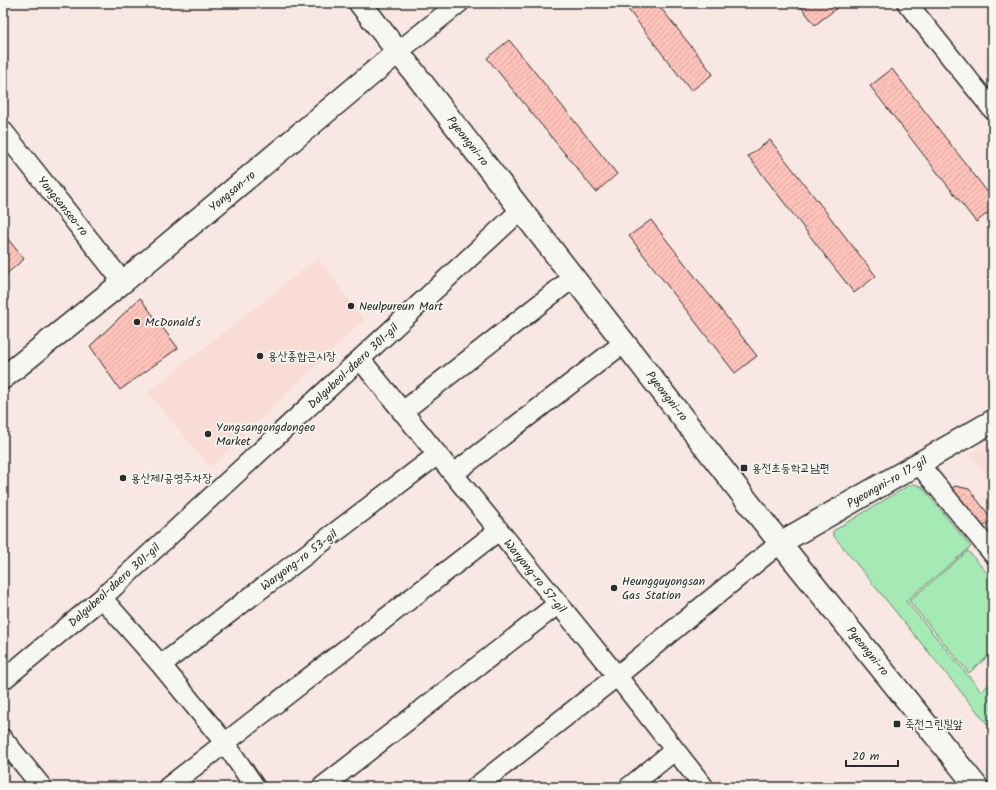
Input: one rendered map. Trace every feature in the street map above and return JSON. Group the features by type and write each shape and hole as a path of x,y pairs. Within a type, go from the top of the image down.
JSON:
{"main road":[{"name":"Pyeongni-ro","path":"360,3 970,784"},
{"name":"Yongsan-ro","path":"3,378 123,282 399,51"},
{"name":"Pyeongni-ro 17-gil","path":"780,542 993,421"}],"street":[{"name":"Yongsan-ro","path":"399,51 459,3"},
{"path":"907,3 993,110"},
{"name":"Yongsanseo-ro","path":"3,131 123,282"},
{"name":"Dalgubeol-daero 301-gil","path":"3,680 102,598 522,209"},
{"path":"402,412 574,276"},
{"path":"453,474 625,342"},
{"name":"Waryong-ro 57-gil","path":"360,359 617,676 704,787"},
{"name":"Waryong-ro 53-gil","path":"161,665 437,455"},
{"path":"918,463 993,554"},
{"path":"168,787 498,531"},
{"path":"476,787 617,676 780,542"},
{"path":"102,598 161,665 225,743 255,787"},
{"path":"322,787 558,604"},
{"path":"3,739 42,787"},
{"path":"629,787 676,750"}],"shaded area":[{"name":"용산종합큰시장","path":"318,258 364,320 210,467 148,392"},
{"path":"993,441 993,482 970,454"}],"green space":[{"path":"915,484 922,487 971,547 906,601 981,691 993,682 993,731 833,535 833,531 908,486"},
{"path":"968,551 993,580 993,652 969,673 909,601"}],"building":[{"path":"623,3 657,3 713,74 691,91"},
{"path":"798,3 833,3 837,8 815,25"},
{"path":"509,40 617,174 596,192 487,58"},
{"path":"892,69 993,199 993,209 976,222 870,86"},
{"path":"770,140 876,276 854,293 748,156"},
{"path":"651,220 757,356 735,373 629,236"},
{"path":"3,233 24,259 4,276 3,274"},
{"name":"McDonald's","path":"140,298 178,348 120,390 90,346"},
{"path":"955,486 969,489 992,519 980,530 948,491"}],"place":[{"name":"Neulpureun Mart","path":"351,306"},
{"name":"McDonald's","path":"137,322"},
{"name":"용산종합큰시장","path":"260,356"},
{"name":"Yongsangongdongeo Market","path":"208,434"},
{"name":"용전초등학교남편","path":"744,468"},
{"name":"용산제1공영주차장","path":"123,478"},
{"name":"Heungguyongsan Gas Station","path":"614,588"},
{"name":"죽전그린빌앞","path":"897,724"}]}
